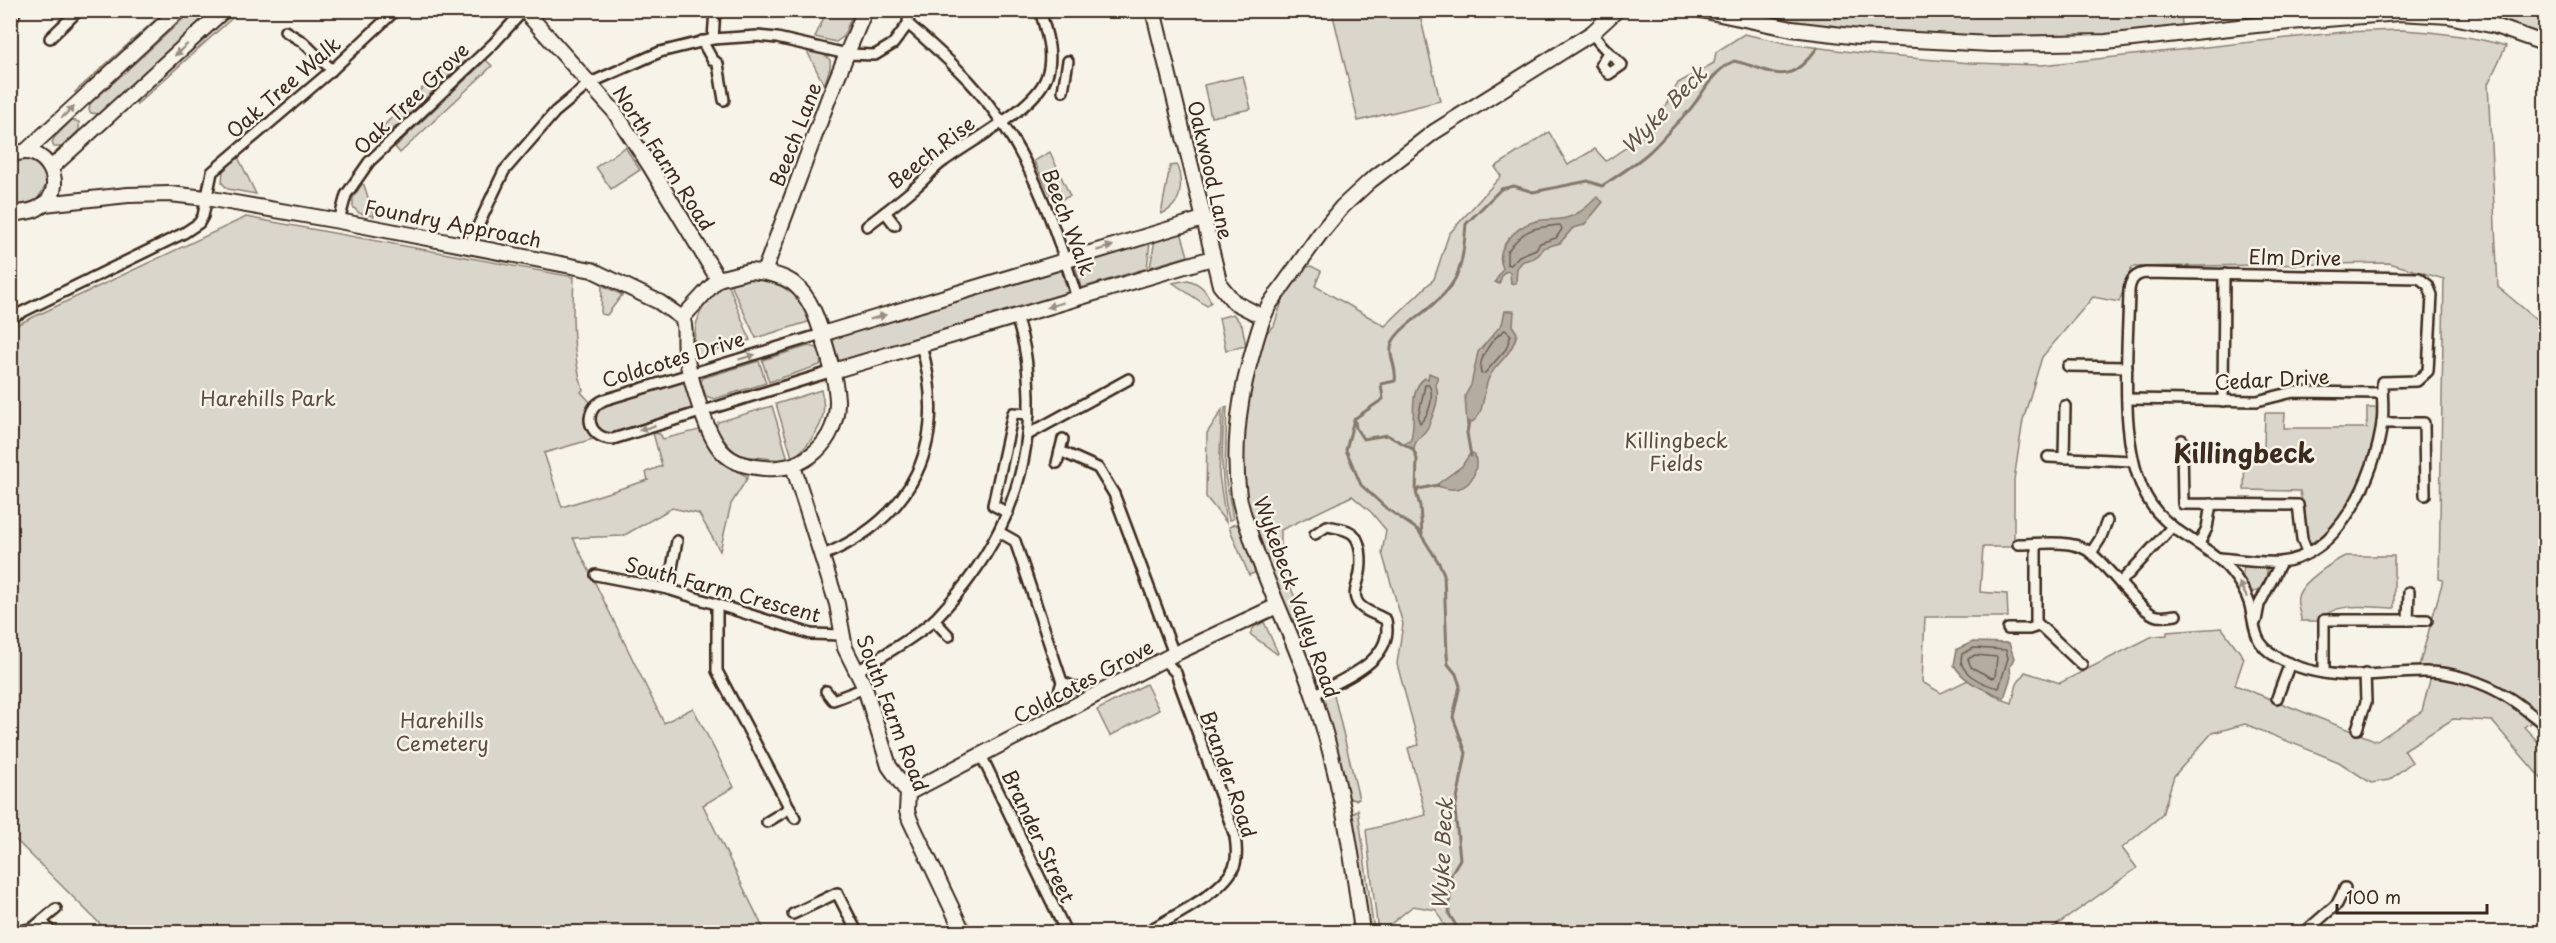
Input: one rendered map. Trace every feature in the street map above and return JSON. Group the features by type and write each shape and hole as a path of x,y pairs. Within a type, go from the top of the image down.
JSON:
{"street":[{"path":"10,23 16,10"},
{"path":"50,38 79,10"},
{"path":"10,156 25,152 179,10"},
{"path":"52,174 225,10"},
{"name":"Oak Tree Walk","path":"10,318 192,228 203,216 212,172 332,70 396,10"},
{"name":"North Farm Road","path":"524,10 614,111 650,165 718,279"},
{"name":"Oak Tree Grove","path":"339,221 346,195 369,162 494,43 524,10"},
{"path":"713,39 715,10"},
{"name":"Beech Lane","path":"765,272 828,97 865,10"},
{"path":"469,245 504,171 555,112 590,83 660,52 713,39 757,36 777,38 847,54 875,55 893,44 908,24 909,10"},
{"path":"1040,10 1050,48 1048,71 1066,75"},
{"name":"Oakwood Lane","path":"1154,10 1220,285 1234,302 1263,317"},
{"name":"Wykebeck Valley Road","path":"1362,933 1349,834 1332,757 1313,695 1260,565 1239,498 1237,446 1241,403 1263,317 1320,234 1342,207 1370,181 1434,132 1592,33 1617,10"},
{"path":"1701,10 1729,13 1792,29 1859,37 1991,44 2048,44 2152,38 2352,13 2399,13 2449,16 2495,26 2546,44"},
{"name":"Beech Walk","path":"908,24 969,80 1001,122 1024,158 1041,192 1066,260 1077,298"},
{"path":"285,31 303,42 332,70"},
{"path":"1592,33 1607,54"},
{"path":"702,41 712,59 718,64 724,100"},
{"path":"1063,91 1068,61"},
{"name":"Beech Rise","path":"867,226 920,184 929,172 944,160 1036,96 1048,71"},
{"path":"25,152 44,159 61,192 76,201"},
{"path":"14,211 37,209 44,204 53,190 52,174"},
{"name":"Foundry Approach","path":"44,204 128,195 170,194 339,221 592,270 659,302 682,318"},
{"name":"Beech Rise","path":"885,212 895,225"},
{"name":"Coldcotes Drive","path":"1203,219 598,402 590,413 591,427 600,436 613,438 1212,258"},
{"path":"749,271 765,272 793,283 811,304 833,371 837,401 831,432 810,458 792,466 773,469 733,462 717,446 691,374 684,346 685,328 682,318 718,279 749,271"},
{"name":"Elm Drive","path":"2132,461 2127,399 2129,291 2132,280 2146,273 2413,277 2424,281 2432,295 2428,371 2417,381 2382,382 2382,393"},
{"path":"2223,401 2224,274"},
{"path":"856,672 934,620 977,569 1008,513 1018,483 1029,434 1028,357 1016,316"},
{"path":"821,556 844,547 877,525 901,499 921,467 930,428 931,396 921,345"},
{"path":"2068,366 2127,366"},
{"path":"1029,434 1129,379"},
{"name":"Cedar Drive","path":"2127,399 2257,401 2293,392 2382,393"},
{"path":"2220,558 2281,562 2321,545 2334,533 2352,511 2373,458 2382,423 2382,393"},
{"path":"2064,458 2065,406"},
{"path":"1008,513 993,506 1013,413 1029,414"},
{"path":"2382,423 2424,423 2425,495"},
{"path":"1057,464 1064,439"},
{"path":"2182,440 2183,504 2298,505 2302,539 2307,552"},
{"name":"Brander Road","path":"1060,451 1098,468 1114,494 1169,657 1235,836 1237,850 1235,864 1229,877 1218,887 1146,933"},
{"path":"2048,457 2132,461 2155,511 2172,528 2220,558 2236,578 2248,600 2259,640 2270,653 2290,663 2324,674 2431,672 2473,681 2506,696 2546,726"},
{"name":"South Farm Road","path":"792,466 837,604 849,660 864,688 889,766 908,793 907,811 910,820 963,933"},
{"path":"2199,544 2207,528 2211,504"},
{"path":"2091,553 2107,521"},
{"path":"1313,695 1366,666 1381,651 1388,633 1386,620 1360,606 1356,600 1355,589 1360,567 1359,548 1354,535 1327,526 1315,534"},
{"path":"2121,582 2172,528"},
{"path":"999,532 1015,541 1062,682 1057,699"},
{"path":"668,589 677,542"},
{"path":"2018,544 2071,546 2087,550 2121,582 2145,609 2156,616 2176,615"},
{"path":"2036,544 2034,609 2038,626 2082,665"},
{"path":"2255,626 2259,605 2281,562"},
{"name":"South Farm Crescent","path":"596,575 668,589 811,634 842,635"},
{"path":"2409,592 2409,620"},
{"path":"717,605 717,672 795,818"},
{"name":"Coldcotes Grove","path":"908,793 1169,657 1277,606"},
{"path":"934,620 949,636"},
{"path":"2324,674 2324,620 2427,620"},
{"path":"2008,629 2029,629 2038,626"},
{"path":"2277,698 2290,663"},
{"path":"2356,729 2366,702 2365,674"},
{"path":"1062,682 1077,688"},
{"path":"826,691 833,700 864,688"},
{"name":"Brander Street","path":"981,755 1066,933"},
{"path":"767,822 790,808"},
{"path":"2305,933 2337,904 2345,888"},
{"path":"793,914 837,893 857,933"},
{"path":"16,933 33,928 56,909"},
{"path":"42,921 51,933"},
{"path":"1160,924 1166,933"}],"green space":[{"path":"1760,10 2181,10 2182,26 2077,37 1970,38 1811,24 1759,17"},
{"path":"165,11 173,11 79,95 75,92"},
{"path":"192,11 212,11 99,114 91,113 90,104"},
{"path":"231,11 240,11 137,104 137,97"},
{"path":"827,11 854,11 843,37 836,42 815,37"},
{"path":"1332,11 1419,11 1440,101 1358,121"},
{"path":"2492,11 2545,11 2545,44 2495,26"},
{"name":"Killingbeck Fields","path":"2402,30 2428,32 2467,37 2506,46 2488,84 2498,287 2541,323 2545,321 2545,703 2536,719 2524,727 2545,749 2545,783 2492,721 2453,719 2404,750 2412,762 2389,780 2371,783 2339,762 2245,724 2212,733 2174,776 2162,815 2122,848 2137,868 2047,932 1448,932 1436,910 1413,906 1378,932 1366,830 1426,815 1408,748 1419,745 1397,664 1403,624 1382,553 1386,530 1371,512 1352,496 1281,530 1281,563 1301,613 1298,619 1291,619 1257,542 1247,505 1242,454 1248,396 1264,335 1274,326 1282,301 1302,269 1311,266 1321,271 1315,286 1385,326 1434,279 1449,234 1501,176 1495,167 1549,132 1568,165 1595,149 1606,161 1652,130 1678,83 1714,63 1716,52 1744,34 1790,44 1875,55 1971,63 2042,65 2344,32","holes":["2389,263 2444,279 2439,579 2443,580 2419,666 2432,672 2422,711 2377,741 2235,685 2244,658 2222,628 2167,632 2167,635 2153,636 2060,683 2025,672 2017,684 2012,703 1968,680 1941,693 1922,682 1925,617 2008,617 2007,594 1980,592 1983,547 2014,547 2014,480 2023,420 2042,357 2093,297 2119,302 2132,267"]},
{"path":"806,49 822,54 830,60 824,85"},
{"path":"460,52 467,59 389,133 383,126"},
{"path":"486,60 492,66 400,153 395,147"},
{"path":"1243,76 1251,109 1211,117 1204,85"},
{"path":"72,120 79,122 79,130 62,147 54,147 52,143 54,138"},
{"path":"625,147 640,170 611,189 596,167"},
{"path":"1050,152 1070,196 1054,202 1034,161"},
{"path":"238,157 256,194 228,189 222,183 223,170"},
{"path":"24,159 40,167 45,175 46,185 37,200 22,205 11,201 10,162"},
{"path":"1177,165 1180,193 1174,205 1161,214 1170,166"},
{"path":"362,184 374,216 359,213 353,207 353,198"},
{"path":"246,217 574,277 575,348 583,390 581,392 591,403 586,412 585,421 593,439 544,453 562,507 648,480 646,472 662,466 653,433 660,434 663,439 699,430 719,458 748,477 731,504 720,551 699,514 672,508 623,536 573,538 664,723 693,708 734,787 703,805 765,932 108,932 11,835 10,328"},
{"path":"1181,232 1188,256 1150,267 1155,240"},
{"path":"1150,242 1147,268 1081,288 1075,265"},
{"path":"1061,269 1068,292 839,361 832,339"},
{"path":"752,278 788,290 801,303 811,321 756,338 731,285 732,281"},
{"path":"1188,280 1196,283 1205,291 1211,302 1207,306 1173,283"},
{"path":"725,284 729,286 750,340 700,356 694,353 697,322 709,299"},
{"path":"602,285 622,295 607,315 601,314"},
{"path":"1233,314 1242,325 1246,346 1226,350 1219,318"},
{"path":"809,346 817,348 822,354 820,365 769,382 762,360"},
{"path":"759,361 766,383 714,399 706,396 701,382 703,378"},
{"path":"684,381 693,409 611,433 598,428 595,416 600,407"},
{"path":"821,390 824,406 819,427 806,446 792,457 776,404"},
{"path":"772,406 788,459 747,457 746,460 725,442 716,427 718,422"},
{"path":"1227,407 1225,475 1233,519 1229,520 1222,464 1225,408"},
{"path":"2367,408 2378,408 2372,447 2359,485 2338,520 2309,544 2300,491 2244,490 2245,448 2264,448 2265,413 2285,413 2284,428 2367,428"},
{"path":"1222,410 1219,475 1226,522 1206,497 1207,433"},
{"path":"1235,524 1239,527 1257,572 1249,575 1229,527"},
{"path":"2345,556 2394,556 2394,608 2344,608 2326,614 2320,621 2301,621 2298,600 2300,591 2318,573"},
{"path":"2251,565 2267,569 2266,580 2258,591 2253,592 2242,578 2244,566"},
{"path":"1264,622 1277,654 1250,634 1254,627"},
{"path":"1146,684 1159,710 1110,736 1097,710"},
{"path":"1333,691 1359,799 1357,800 1351,799 1346,794 1324,699 1325,694"},
{"path":"1358,809 1374,932 1366,932 1351,816"}],"water":[{"path":"1597,197 1603,202 1584,225 1573,228 1560,243 1543,248 1537,256 1523,261 1517,268 1516,283 1511,284 1508,271 1503,273 1499,284 1495,282 1503,268 1501,254 1504,246 1513,234 1533,222 1571,216"},
{"path":"1505,311 1514,311 1513,327 1517,333 1514,342 1488,380 1477,417 1467,425 1465,396 1471,385 1478,352 1502,324"},
{"path":"1429,373 1438,377 1435,384 1437,400 1428,427 1417,441 1414,452 1404,443 1410,441 1412,434 1416,391 1419,383 1425,378 1428,379"},
{"path":"1471,452 1475,455 1476,468 1468,484 1457,489 1435,486 1462,466"},
{"path":"1973,642 2009,643 2014,658 2004,698 1970,681 1954,665 1957,649"}],"waterway":[{"name":"Wyke Beck","path":"1835,19 1840,10"},
{"name":"Wyke Beck","path":"1460,932 1449,914 1451,874 1460,859 1455,810 1466,753 1453,717 1460,686 1456,674 1448,664 1444,574 1418,530 1386,508 1361,485 1346,450 1354,419 1383,399 1381,384 1395,381 1391,356 1393,341 1451,285 1463,254 1466,224 1501,189 1514,186 1533,192 1588,181 1602,186 1652,150 1689,111 1711,80 1725,66 1734,61 1770,72 1788,73 1797,69 1817,48"},
{"name":"Wyke Beck","path":"1355,421 1356,428 1363,439 1387,435 1413,449 1417,459 1416,492 1420,506 1422,534"},
{"path":"1469,422 1467,433 1471,456"},
{"path":"1417,492 1419,489 1438,485"}],"district":[{"name":"Killingbeck","path":"2244,452"}],"park label":[{"name":"Harehills Park","path":"268,398"},
{"name":"Harehills Cemetery","path":"442,732"}]}
